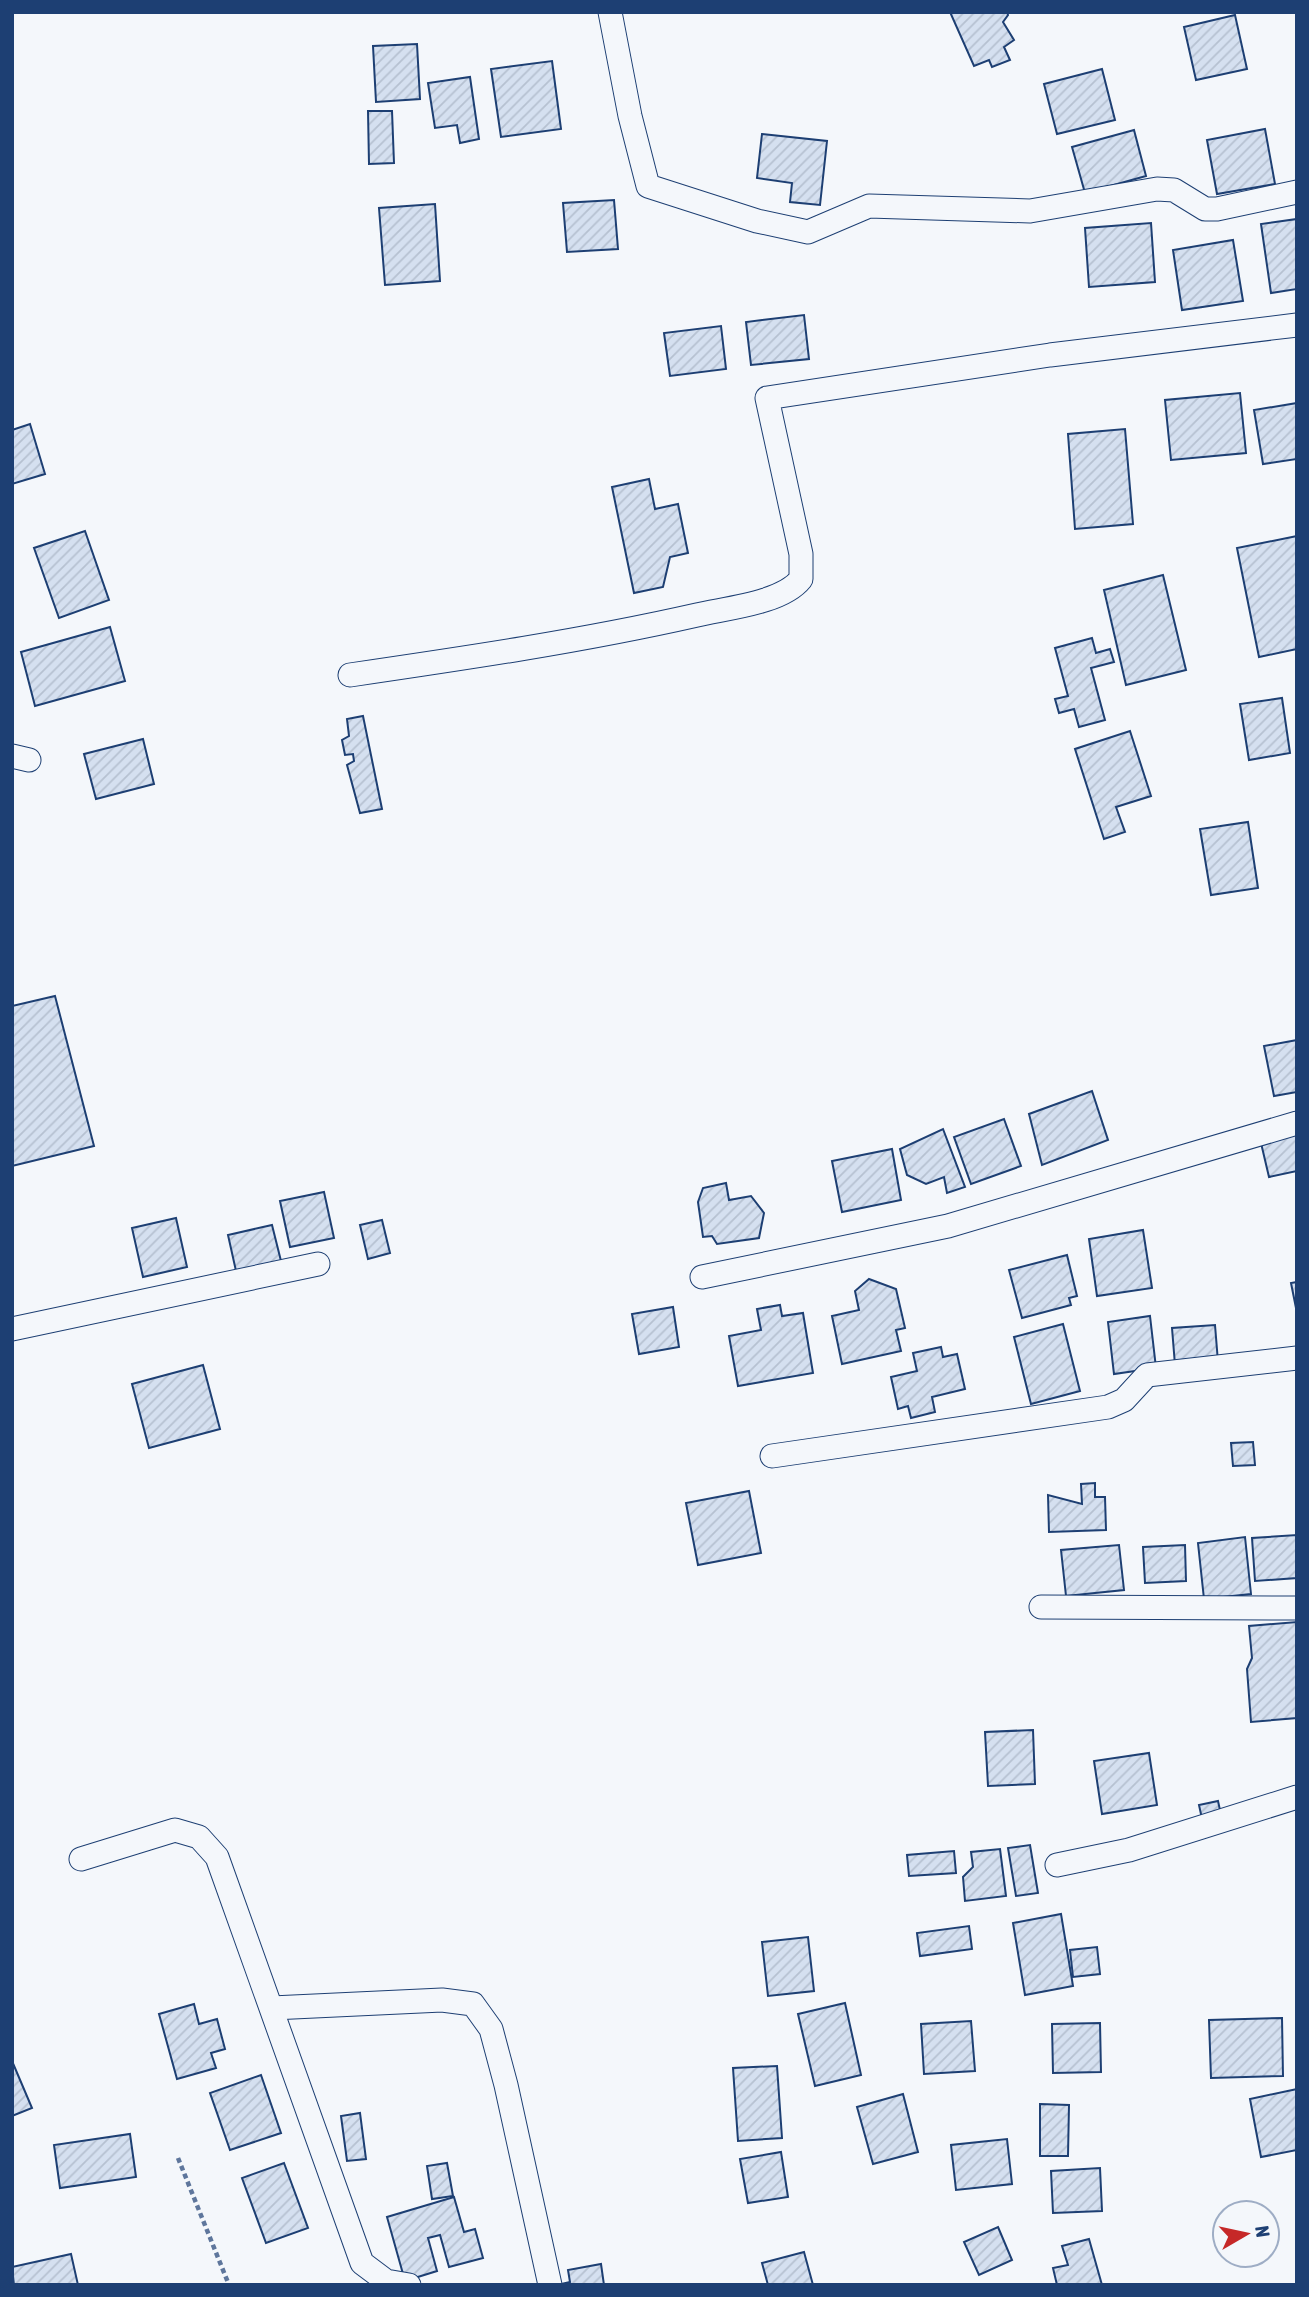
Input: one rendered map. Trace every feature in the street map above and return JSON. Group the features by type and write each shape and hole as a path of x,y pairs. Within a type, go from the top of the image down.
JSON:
{"street":[{"path":"610,12 630,116 648,186 757,221 808,232 869,206 1030,211 1157,189 1174,190 1205,209 1217,209 1297,192"},
{"path":"350,675 609,635 767,599 794,588 802,579 801,554 767,398 1050,355 1297,326"},
{"path":"702,1277 947,1226 1297,1123"},
{"path":"12,1329 318,1264"},
{"path":"772,1456 1108,1406 1124,1400 1147,1375 1297,1358"},
{"path":"1041,1607 1297,1608"},
{"path":"1057,1865 1129,1850 1297,1797"},
{"path":"81,1859 175,1830 199,1837 217,1857 362,2263 386,2281 409,2285"},
{"path":"272,2008 442,2000 472,2004 491,2029 550,2285"}],"path":[{"path":"178,2158 229,2285"}],"building":[{"path":"950,12 1007,12 1003,22 1014,40 1004,47 1010,60 992,67 989,60 974,66"},
{"path":"1235,15 1247,69 1196,80 1184,27"},
{"path":"417,44 420,99 376,102 373,46"},
{"path":"552,61 561,129 501,137 491,69"},
{"path":"1102,69 1115,120 1057,134 1044,84"},
{"path":"470,77 479,139 460,143 457,125 435,128 428,83"},
{"path":"368,111 392,111 394,163 369,164"},
{"path":"1265,129 1275,184 1217,194 1207,140"},
{"path":"1134,130 1146,176 1085,193 1072,147"},
{"path":"762,134 827,141 820,205 790,202 792,183 757,178"},
{"path":"614,200 618,249 567,252 563,203"},
{"path":"435,204 440,281 385,285 379,208"},
{"path":"1297,219 1297,289 1271,293 1261,224"},
{"path":"1151,223 1155,282 1089,287 1085,228"},
{"path":"1233,240 1243,301 1182,310 1173,250"},
{"path":"804,315 809,359 751,365 746,322"},
{"path":"721,326 726,369 670,376 664,333"},
{"path":"1240,393 1246,453 1171,460 1165,400"},
{"path":"1297,403 1297,459 1263,464 1254,410"},
{"path":"30,424 45,474 12,484 12,430"},
{"path":"1125,429 1133,524 1075,529 1068,434"},
{"path":"649,479 655,509 678,504 688,553 670,557 663,587 634,593 612,487"},
{"path":"85,531 109,600 59,618 34,548"},
{"path":"1297,536 1297,649 1259,657 1237,548"},
{"path":"1163,575 1186,670 1126,685 1104,590"},
{"path":"110,627 125,681 35,706 21,652"},
{"path":"1092,638 1096,653 1110,649 1114,662 1091,668 1105,720 1079,727 1074,709 1059,713 1055,699 1068,696 1055,648"},
{"path":"1282,698 1290,753 1249,760 1240,704"},
{"path":"363,716 382,809 360,813 347,765 354,761 353,754 345,755 342,740 349,736 347,719"},
{"path":"1130,731 1151,796 1116,807 1125,832 1104,839 1075,749"},
{"path":"143,739 154,784 96,799 84,754"},
{"path":"1248,822 1258,888 1211,895 1200,829"},
{"path":"55,996 94,1146 12,1166 12,1006"},
{"path":"1297,1040 1297,1092 1274,1096 1264,1046"},
{"path":"1092,1091 1108,1140 1042,1165 1029,1114"},
{"path":"1004,1119 1021,1166 971,1184 954,1137"},
{"path":"943,1129 965,1187 947,1193 944,1177 926,1184 907,1175 900,1149"},
{"path":"1297,1134 1297,1171 1269,1177 1261,1143"},
{"path":"892,1149 901,1200 842,1212 832,1161"},
{"path":"726,1183 729,1200 751,1196 764,1213 759,1238 717,1244 712,1236 703,1237 698,1202 703,1188"},
{"path":"324,1192 334,1238 290,1247 280,1201"},
{"path":"176,1218 187,1267 143,1277 132,1228"},
{"path":"382,1220 390,1253 368,1259 360,1225"},
{"path":"272,1225 281,1261 236,1271 228,1235"},
{"path":"1143,1230 1152,1288 1097,1296 1089,1239"},
{"path":"1067,1255 1077,1296 1069,1298 1071,1305 1022,1318 1009,1270"},
{"path":"869,1279 896,1289 905,1328 896,1330 901,1351 842,1364 832,1316 859,1310 855,1291"},
{"path":"1297,1282 1297,1313 1291,1283"},
{"path":"780,1305 782,1316 803,1313 813,1373 738,1386 729,1336 761,1330 757,1309"},
{"path":"673,1307 679,1347 639,1354 632,1314"},
{"path":"1150,1316 1156,1368 1114,1374 1108,1322"},
{"path":"1063,1324 1080,1391 1031,1404 1014,1337"},
{"path":"1215,1325 1218,1362 1175,1365 1172,1328"},
{"path":"941,1347 943,1357 957,1354 965,1389 932,1397 935,1412 911,1418 908,1406 898,1409 891,1377 917,1371 913,1353"},
{"path":"203,1365 220,1429 149,1448 132,1384"},
{"path":"1253,1442 1255,1465 1233,1466 1231,1443"},
{"path":"1095,1483 1095,1497 1105,1497 1106,1530 1049,1532 1048,1495 1082,1504 1081,1484"},
{"path":"749,1491 761,1553 698,1565 686,1503"},
{"path":"1297,1535 1297,1578 1255,1581 1252,1538"},
{"path":"1245,1537 1251,1594 1204,1599 1198,1543"},
{"path":"1119,1545 1124,1590 1066,1596 1061,1550"},
{"path":"1185,1545 1186,1581 1145,1583 1143,1547"},
{"path":"1297,1622 1297,1718 1251,1722 1247,1669 1252,1658 1249,1626"},
{"path":"1033,1730 1035,1784 988,1786 985,1732"},
{"path":"1149,1753 1157,1805 1102,1814 1094,1761"},
{"path":"1218,1801 1223,1824 1204,1828 1199,1805"},
{"path":"1030,1845 1038,1893 1016,1896 1008,1848"},
{"path":"1000,1849 1006,1896 965,1901 963,1877 973,1867 971,1852"},
{"path":"954,1851 956,1873 909,1876 907,1855"},
{"path":"1061,1914 1073,1986 1025,1995 1013,1923"},
{"path":"969,1926 972,1949 920,1956 917,1933"},
{"path":"808,1937 814,1991 768,1996 762,1942"},
{"path":"1097,1947 1100,1974 1073,1977 1070,1950"},
{"path":"845,2003 861,2075 815,2086 798,2014"},
{"path":"194,2004 199,2024 217,2019 225,2049 211,2053 216,2068 177,2079 159,2014"},
{"path":"1282,2018 1283,2076 1211,2078 1209,2020"},
{"path":"971,2021 975,2071 924,2074 921,2024"},
{"path":"1100,2023 1101,2072 1053,2073 1052,2024"},
{"path":"12,2061 32,2108 12,2116"},
{"path":"777,2066 782,2138 738,2141 733,2068"},
{"path":"261,2075 281,2133 230,2150 210,2093"},
{"path":"1297,2089 1297,2150 1261,2157 1250,2099"},
{"path":"903,2094 918,2152 873,2164 857,2107"},
{"path":"1040,2104 1069,2105 1068,2156 1040,2156"},
{"path":"360,2113 366,2159 347,2161 341,2116"},
{"path":"130,2134 136,2177 60,2188 54,2145"},
{"path":"1007,2139 1012,2184 956,2190 951,2145"},
{"path":"781,2152 788,2197 748,2203 740,2159"},
{"path":"284,2163 308,2228 266,2243 242,2178"},
{"path":"447,2163 453,2196 432,2199 427,2166"},
{"path":"1100,2168 1102,2211 1053,2213 1051,2171"},
{"path":"454,2197 464,2232 475,2229 483,2258 449,2267 440,2235 428,2238 437,2271 405,2281 387,2217"},
{"path":"998,2227 1012,2260 979,2275 964,2242"},
{"path":"1089,2239 1102,2285 1057,2285 1053,2268 1068,2265 1062,2246"},
{"path":"804,2252 813,2285 768,2285 762,2263"},
{"path":"71,2254 78,2285 14,2285 12,2267"},
{"path":"601,2264 604,2285 557,2285 570,2282 568,2270"}]}
